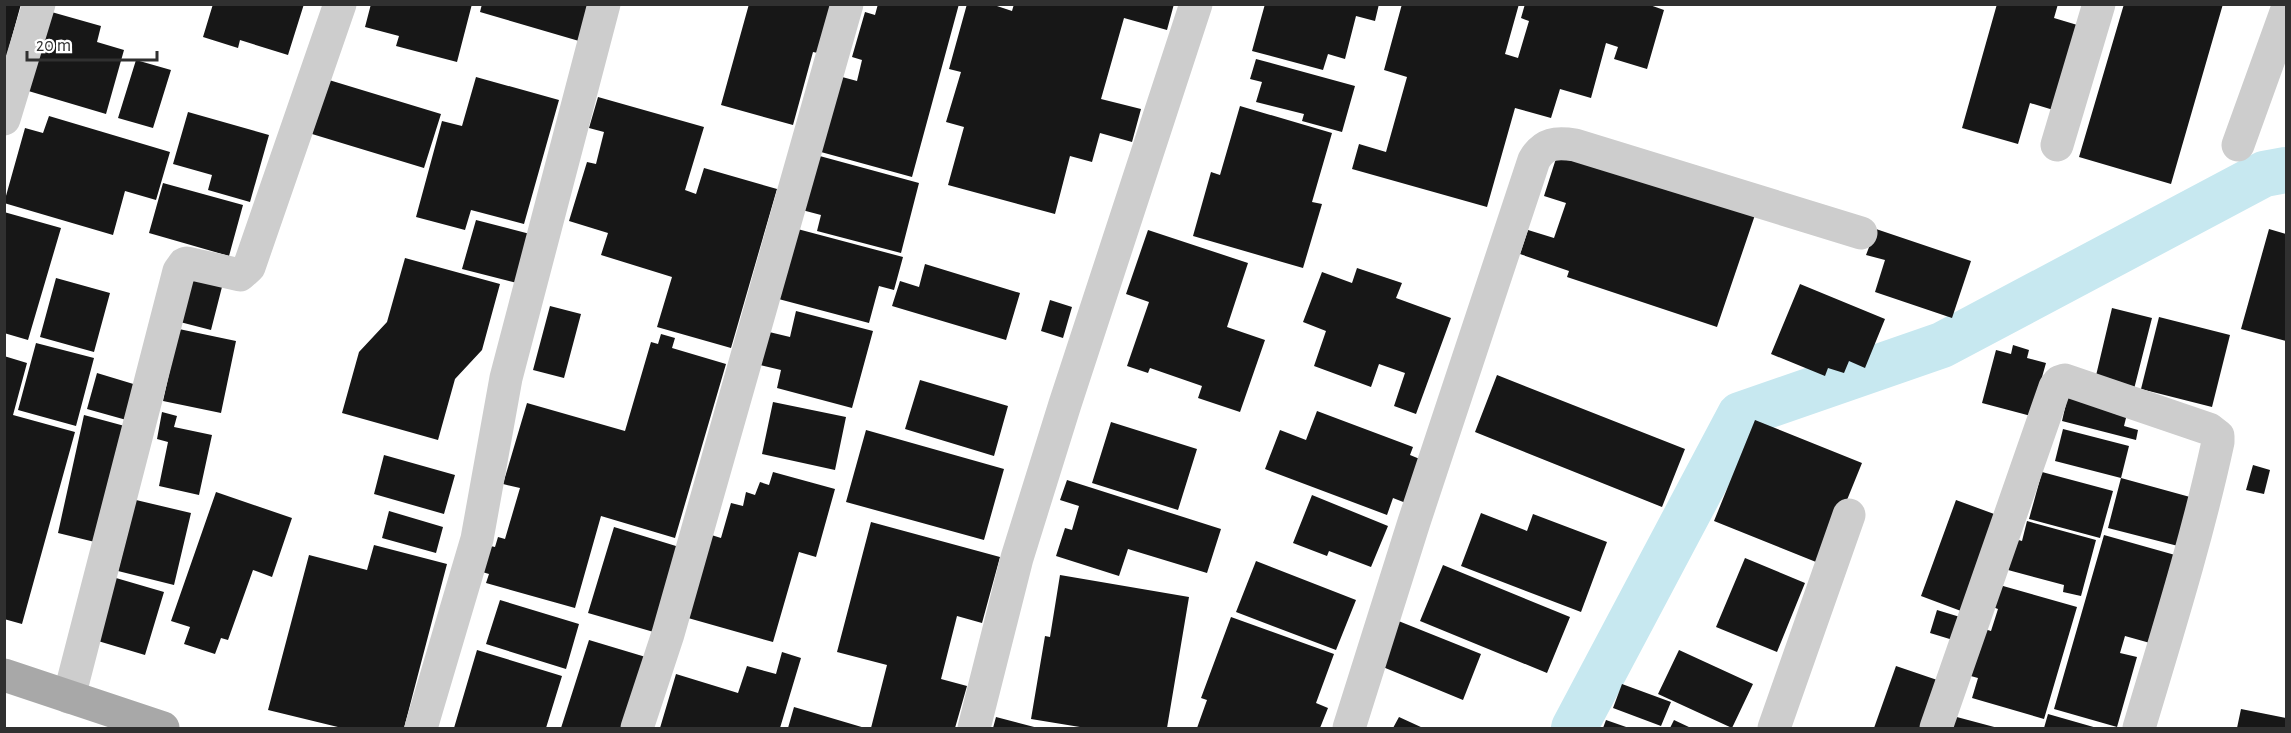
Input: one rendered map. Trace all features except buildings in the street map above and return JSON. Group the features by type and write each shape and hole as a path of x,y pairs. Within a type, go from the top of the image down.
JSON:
{"main road":[{"path":"4,675 163,729"}],"street":[{"path":"4,119 39,4"},
{"path":"69,698 179,271 187,263 240,275 249,267 340,4"},
{"path":"421,729 477,539 506,378 604,4"},
{"path":"637,729 668,634 847,4"},
{"path":"974,729 1017,558 1196,4"},
{"path":"2057,145 2098,4"},
{"path":"2238,145 2286,12"},
{"path":"1349,729 1414,522 1534,160 1541,148 1556,142 1575,145 1861,233"},
{"path":"1936,729 2055,387 2059,382 2065,380 2209,429 2218,436 2209,488 2139,729"},
{"path":"1774,729 1849,515"}],"waterway":[{"path":"1574,728 1740,415 1942,345 2264,174 2286,170"}]}
